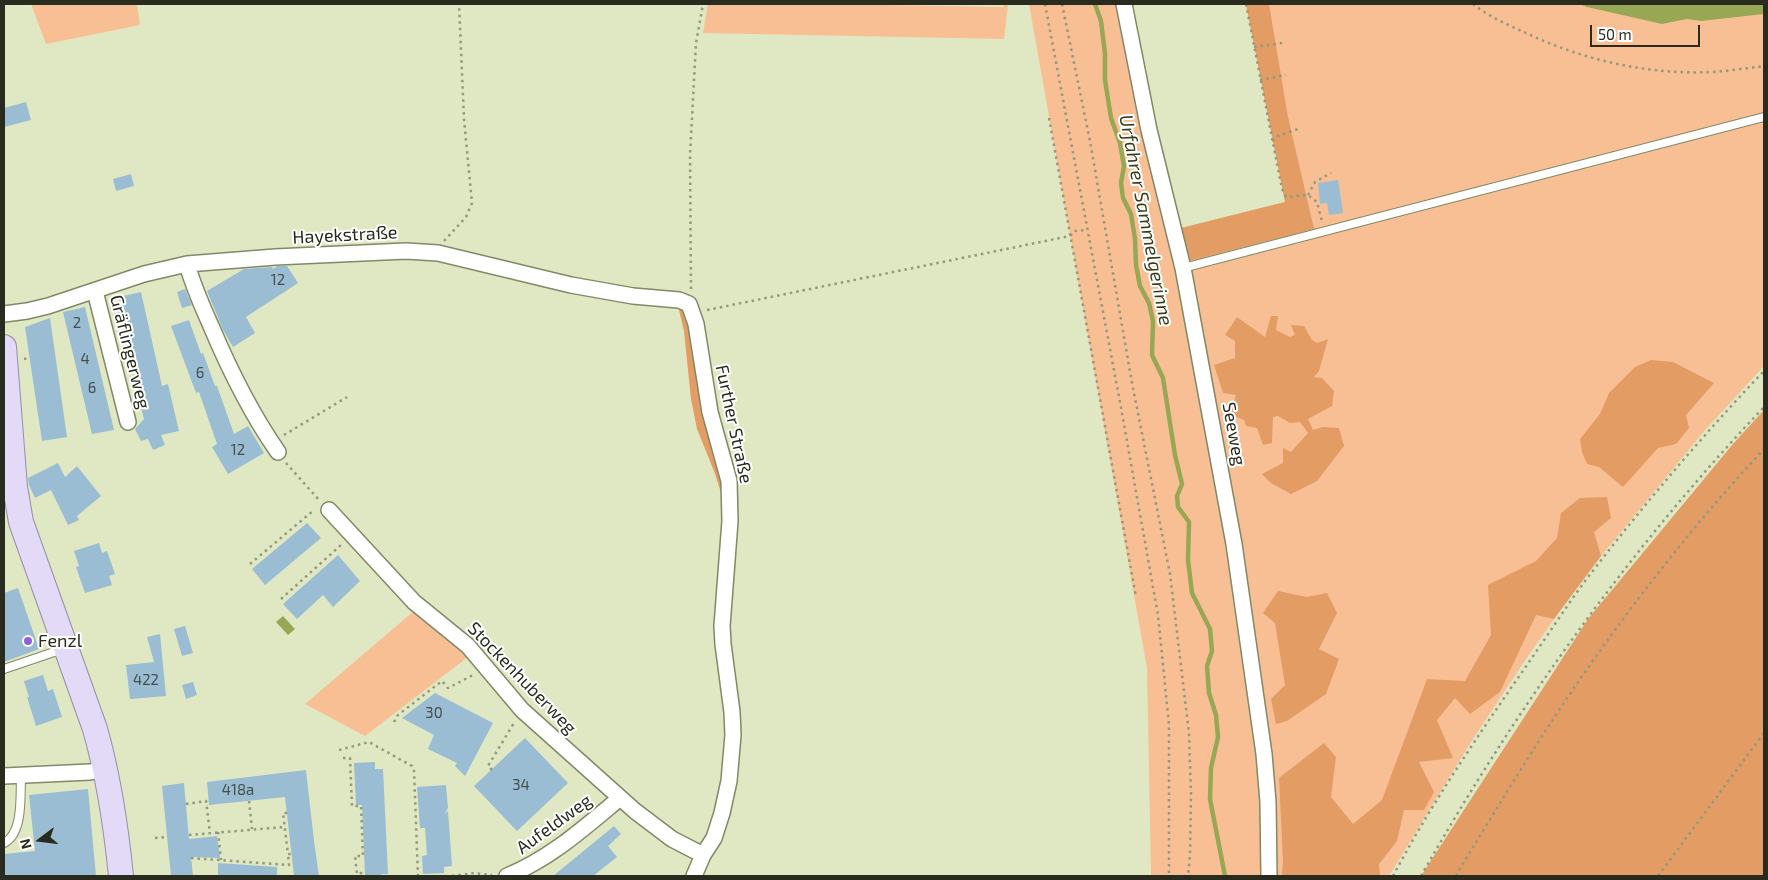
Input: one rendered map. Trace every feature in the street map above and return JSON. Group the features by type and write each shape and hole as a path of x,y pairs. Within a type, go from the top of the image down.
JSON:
{"main road":[{"path":"4,347 9,487 95,729 106,769 118,841 121,876"}],"street":[{"name":"Seeweg","path":"1124,4 1148,130 1183,268 1234,544 1259,716 1268,802 1269,876"},
{"name":"Hayekstraße","path":"4,314 27,312 144,274 187,264 329,253 406,250 438,253 571,285 633,296 679,300 691,308"},
{"path":"187,264 192,282 232,376 274,448"},
{"name":"Gräflingerweg","path":"95,290 128,422"},
{"name":"Further Straße","path":"691,308 710,412 729,481 731,499 722,626 732,712 732,755 722,813 714,838 703,855 694,876"},
{"name":"Stockenhuberweg","path":"326,507 414,602 468,646 522,710 620,798 672,839 703,855"},
{"path":"4,776 93,772 106,769"},
{"name":"Aufeldweg","path":"507,876 528,867 548,855 620,798"}],"lane":[{"path":"1183,268 1764,117"},
{"path":"4,669 65,648"},
{"path":"4,843 16,828 20,807 21,775"}],"path":[{"path":"438,253 442,242 466,217 472,203 464,120 459,4"},
{"path":"703,4 696,44 692,110 690,173 691,308 1070,236 1074,231 1087,231"},
{"path":"1045,4 1120,402 1160,635 1169,725 1169,876"},
{"path":"1062,4 1090,141 1132,383 1170,574 1189,733 1190,855 1188,876"},
{"path":"1246,4 1282,189 1286,197 1308,195 1317,202 1326,232"},
{"path":"1473,4 1550,44 1613,63 1648,70 1684,72 1711,72 1764,66"},
{"path":"1254,47 1282,43"},
{"path":"1260,80 1286,75"},
{"path":"1049,118 1136,597"},
{"path":"1272,141 1278,136 1298,129"},
{"path":"1308,195 1315,182 1331,173"},
{"path":"1393,876 1473,743 1585,582 1671,476 1764,370"},
{"path":"250,564 326,507 274,448 347,397"},
{"path":"1421,876 1489,763 1588,619 1727,445 1764,407"},
{"path":"1456,876 1545,730 1625,618 1702,519 1764,449"},
{"path":"282,599 352,535"},
{"path":"394,722 398,715 442,681 448,688 487,667"},
{"path":"492,770 488,766 514,723 520,729"},
{"path":"1658,876 1764,733"},
{"path":"339,750 369,742 412,766 414,771 418,876"},
{"path":"344,758 350,758 352,806 361,806 363,856 355,856 357,874 361,873 361,876"},
{"path":"186,804 206,801 210,833"},
{"path":"249,801 252,829"},
{"path":"191,858 289,865 290,854 283,813 286,813"},
{"path":"189,835 284,827"},
{"path":"218,832 221,860"},
{"path":"155,838 167,837"},
{"path":"452,876 474,873 492,875"}],"shaded area":[{"path":"31,4 137,4 140,25 46,44"},
{"path":"708,4 1003,7 1004,4 1018,4 1008,5 1004,39 703,33"},
{"path":"1029,4 1118,4 1179,280 1222,508 1256,749 1261,796 1262,876 1151,876 1147,668"},
{"path":"1246,4 1764,4 1764,366 1706,429 1583,578 1471,742 1389,876 1277,876 1274,789 1178,229 1285,202"},
{"path":"1246,4 1269,4 1288,117 1314,229 1189,261 1181,228 1285,202"},
{"path":"1579,4 1764,4 1764,14 1701,21 1687,19 1662,24"},
{"path":"678,306 685,310 719,455 727,511 714,471 697,429 691,399 684,331"},
{"path":"1271,316 1278,316 1276,330 1290,337 1295,335 1291,325 1304,326 1312,340 1317,343 1328,339 1319,371 1314,377 1322,378 1334,391 1332,406 1308,419 1313,430 1323,427 1339,428 1344,446 1317,481 1291,494 1271,483 1262,474 1283,463 1283,448 1291,452 1308,433 1300,422 1290,423 1278,416 1273,417 1272,443 1263,445 1257,428 1246,426 1244,420 1230,414 1236,395 1223,393 1214,365 1235,358 1235,341 1225,335 1237,317 1265,337"},
{"path":"1651,360 1673,362 1714,383 1686,415 1689,428 1676,444 1658,448 1623,487 1599,467 1587,464 1582,452 1580,439 1600,414 1609,393 1635,367"},
{"path":"1764,410 1764,876 1421,876 1588,619 1733,444"},
{"path":"1607,497 1611,518 1594,532 1601,556 1554,619 1536,615 1500,692 1470,714 1455,698 1437,720 1453,758 1419,762 1434,792 1424,810 1404,810 1397,841 1379,864 1380,876 1282,876 1279,778 1324,743 1336,757 1331,797 1353,824 1382,800 1427,679 1465,681 1491,635 1488,585 1536,561 1557,538 1561,513 1580,498"},
{"path":"1278,591 1307,597 1327,593 1337,613 1319,649 1339,659 1326,694 1287,721 1276,724 1271,699 1285,685 1275,623 1263,613"},
{"path":"414,611 468,657 365,736 305,704"},
{"path":"283,616 295,629 288,635 276,622"}],"building":[{"path":"26,102 31,120 4,127 4,108"},
{"path":"131,174 134,186 116,191 113,179"},
{"path":"1338,180 1343,213 1329,215 1327,203 1320,204 1318,183"},
{"path":"277,266 287,266 298,283 246,317 255,333 233,347 223,330 207,291 244,269 272,267 273,269"},
{"path":"185,289 192,305 182,308 177,292"},
{"path":"141,292 162,386 168,384 179,431 161,435 165,445 153,450 148,439 141,441 135,429 144,419 133,375 136,374 135,365 129,341 126,341 117,306 120,305 119,297"},
{"path":"85,307 114,430 92,434 63,312"},
{"path":"50,318 67,437 42,441 25,327"},
{"path":"189,320 201,354 203,353 215,386 217,386 234,434 248,426 264,453 228,474 212,447 217,444 199,392 196,393 171,326"},
{"path":"58,463 65,477 77,466 101,496 77,516 79,520 68,525 51,490 35,498 29,485 28,478"},
{"path":"307,523 321,538 265,585 252,569"},
{"path":"99,543 102,553 107,551 115,574 109,576 112,585 85,593 76,567 79,566 74,551"},
{"path":"338,555 360,581 333,607 323,595 297,619 283,604"},
{"path":"18,588 39,649 4,662 4,593"},
{"path":"185,626 193,653 182,656 174,629"},
{"path":"160,634 166,696 130,699 126,665 154,662 147,637"},
{"path":"43,675 48,691 53,689 62,717 36,726 24,681"},
{"path":"193,682 197,695 186,699 182,685"},
{"path":"435,693 493,723 465,776 455,766 457,763 428,749 434,735 402,718"},
{"path":"525,738 568,783 517,831 474,786"},
{"path":"375,762 375,769 383,769 388,874 365,876 362,805 356,805 354,763"},
{"path":"306,770 319,876 294,876 285,797 209,805 207,782"},
{"path":"184,783 189,839 217,836 220,858 191,857 193,876 171,876 162,786"},
{"path":"446,785 448,808 444,815 448,811 452,866 444,867 444,873 423,874 422,856 427,855 425,828 420,828 417,787"},
{"path":"88,789 96,876 4,876 4,854 35,851 29,795"},
{"path":"614,826 621,834 608,846 617,857 593,876 553,876"},
{"path":"218,863 277,867 277,876 218,876"}],"waterway":[{"name":"Urfahrer Sammelgerinne","path":"1095,4 1101,21 1105,54 1105,80 1111,118 1120,143 1124,166 1121,183 1123,198 1131,214 1140,286 1149,303 1153,321 1152,355 1163,378 1175,455 1182,484 1177,496 1178,507 1189,522 1188,560 1192,593 1210,629 1212,651 1207,666 1209,693 1216,715 1218,737 1211,768 1210,799 1225,876"}],"place":[{"name":"Fenzl","path":"28,641"}]}
